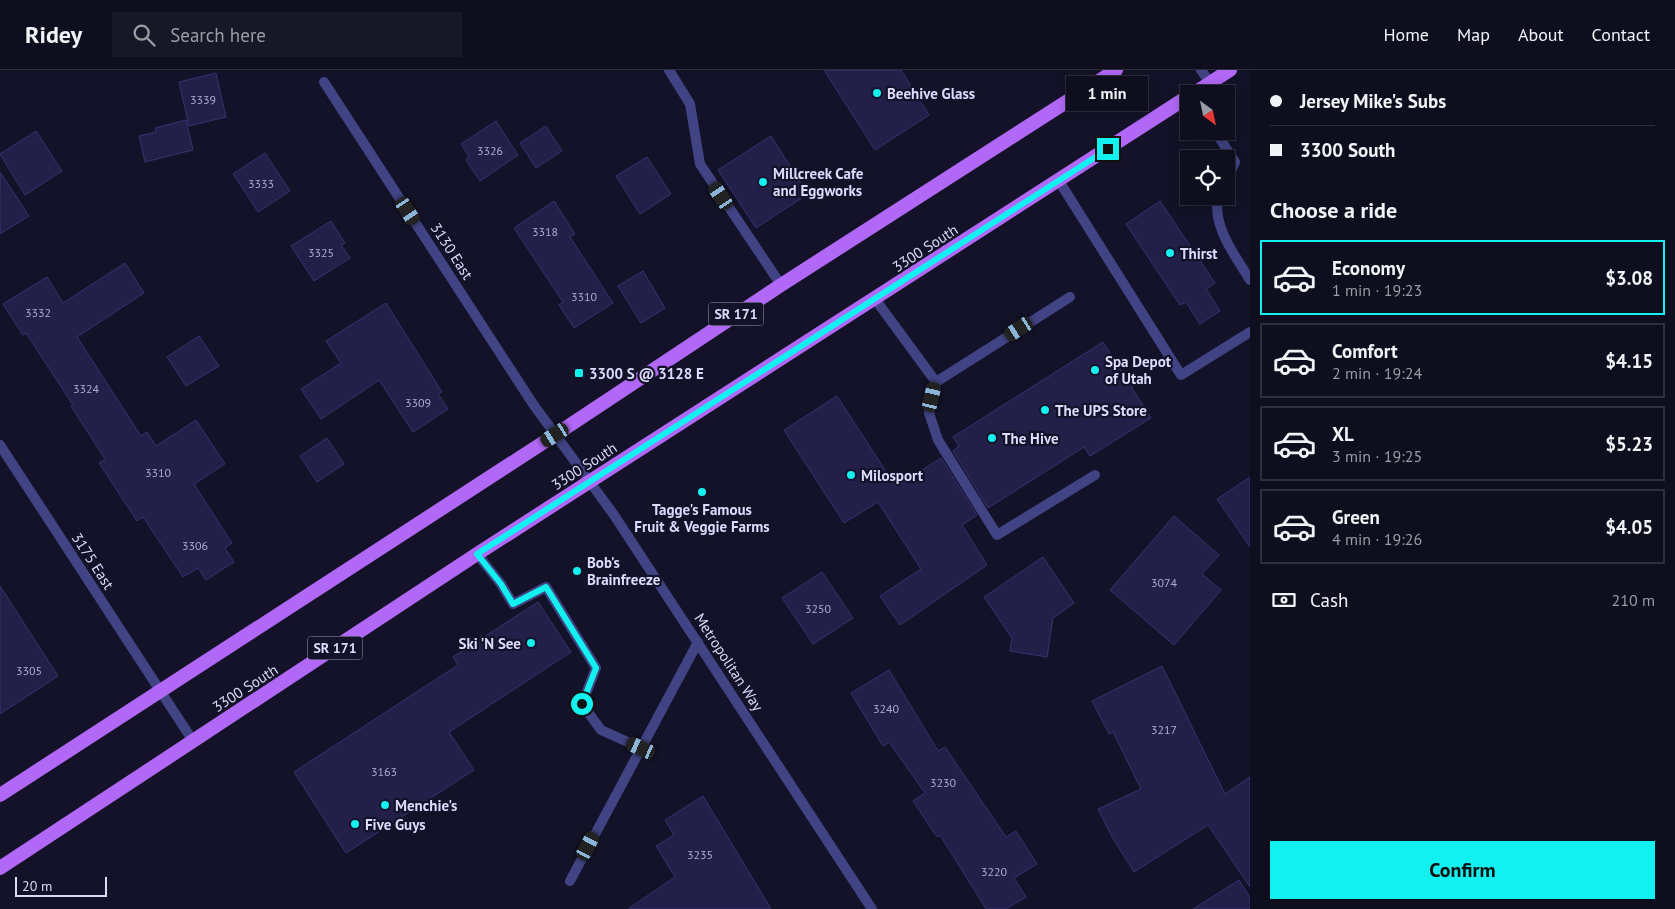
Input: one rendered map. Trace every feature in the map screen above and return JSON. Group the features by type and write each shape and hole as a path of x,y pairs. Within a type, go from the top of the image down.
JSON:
{"main road":[{"name":"SR 171","path":"0,795 555,435 780,285 1116,70"},
{"path":"1207,85 1230,70"},
{"name":"3300 South","path":"0,868 477,554 1180,102"}],"street":[{"path":"669,70 690,104 700,164 780,285"},
{"path":"1202,70 1210,83"},
{"name":"3130 East","path":"324,82 555,435"},
{"path":"1059,181 1181,375 1250,332"},
{"path":"1218,205 1218,217 1224,238 1250,280"},
{"path":"1070,297 936,382 929,412 938,440 998,535 1095,475"},
{"path":"875,299 936,382"},
{"name":"Metropolitan Way","path":"555,435 698,642 872,909"},
{"name":"3175 East","path":"0,445 193,741"},
{"path":"477,554 501,584 513,604 546,587 596,668 582,704 601,730 641,748"},
{"path":"570,881 698,642"}],"building":[{"name":"Beehive Glass","path":"824,70 901,70 929,115 875,150"},
{"path":"216,73 226,117 189,126 179,82"},
{"path":"186,120 193,150 145,162 139,136 156,132 155,128"},
{"path":"496,121 518,155 480,181 466,160 469,157 461,144"},
{"path":"546,126 562,151 536,168 520,143"},
{"path":"36,131 62,171 25,195 0,154"},
{"name":"Millcreek Cafe and Eggworks","path":"771,136 808,194 756,228 718,170"},
{"path":"265,153 290,191 258,212 233,174"},
{"path":"647,157 671,194 640,214 616,176"},
{"path":"0,172 29,216 0,234"},
{"path":"554,201 575,234 570,237 613,303 574,328 559,305 563,302 514,228"},
{"name":"Thirst","path":"1160,201 1215,283 1206,289 1220,311 1200,324 1186,302 1180,305 1126,224"},
{"path":"331,221 345,243 341,245 350,258 314,281 291,246"},
{"path":"125,263 144,293 77,337 141,436 147,432 156,446 196,420 225,464 194,484 232,543 225,548 234,562 206,580 198,568 183,577 143,517 137,521 99,463 105,459 71,406 73,405 26,333 23,335 3,304 47,277 63,303"},
{"path":"643,271 665,308 641,323 618,286"},
{"path":"386,303 442,392 438,394 448,409 413,432 379,380 321,419 301,389 341,363 326,341"},
{"path":"199,336 219,366 186,386 167,357"},
{"path":"1103,342 1151,418 1090,456 1084,447 988,508 953,451 959,446 953,437"},
{"name":"Milosport","path":"837,396 896,487 941,458 977,515 962,525 987,565 900,625 880,596 921,569 878,502 844,523 784,430"},
{"path":"327,438 344,464 317,482 300,456"},
{"path":"1250,477 1250,547 1217,499"},
{"path":"1174,516 1219,555 1202,574 1221,590 1174,645 1110,590"},
{"path":"1043,557 1074,603 1053,618 1047,657 1010,651 1012,638 984,597"},
{"path":"822,572 853,618 813,644 782,598"},
{"path":"0,586 58,676 0,714"},
{"path":"538,602 571,652 449,732 474,770 346,853 294,772 458,665 453,657"},
{"path":"1162,666 1225,794 1250,777 1250,887 1208,825 1134,872 1112,837 1098,809 1141,789 1113,732 1109,734 1092,701"},
{"path":"889,670 938,751 945,747 1006,837 1016,831 1037,864 1014,878 1026,897 1006,909 986,909 940,835 937,837 913,801 925,793 889,742 883,746 851,693"},
{"path":"703,796 771,909 628,909 675,877 656,846 674,835 665,820"},
{"path":"1239,880 1250,898 1250,909 1193,909"}],"place":[{"name":"Beehive Glass","path":"877,93"},
{"name":"Millcreek Cafe and Eggworks","path":"763,182"},
{"name":"Thirst","path":"1170,253"},
{"name":"Spa Depot of Utah","path":"1095,370"},
{"name":"3300 S @ 3128 E","path":"579,373"},
{"name":"The UPS Store","path":"1045,410"},
{"name":"The Hive","path":"992,438"},
{"name":"Milosport","path":"851,475"},
{"name":"Tagge's Famous Fruit & Veggie Farms","path":"702,492"},
{"name":"Bob's Brainfreeze","path":"577,571"},
{"name":"Ski 'N See","path":"531,643"},
{"name":"Menchie's","path":"385,805"},
{"name":"Five Guys","path":"355,824"}],"route":[{"path":"582,704 596,668 546,587 513,604 501,584 477,554 1108,149"}]}
